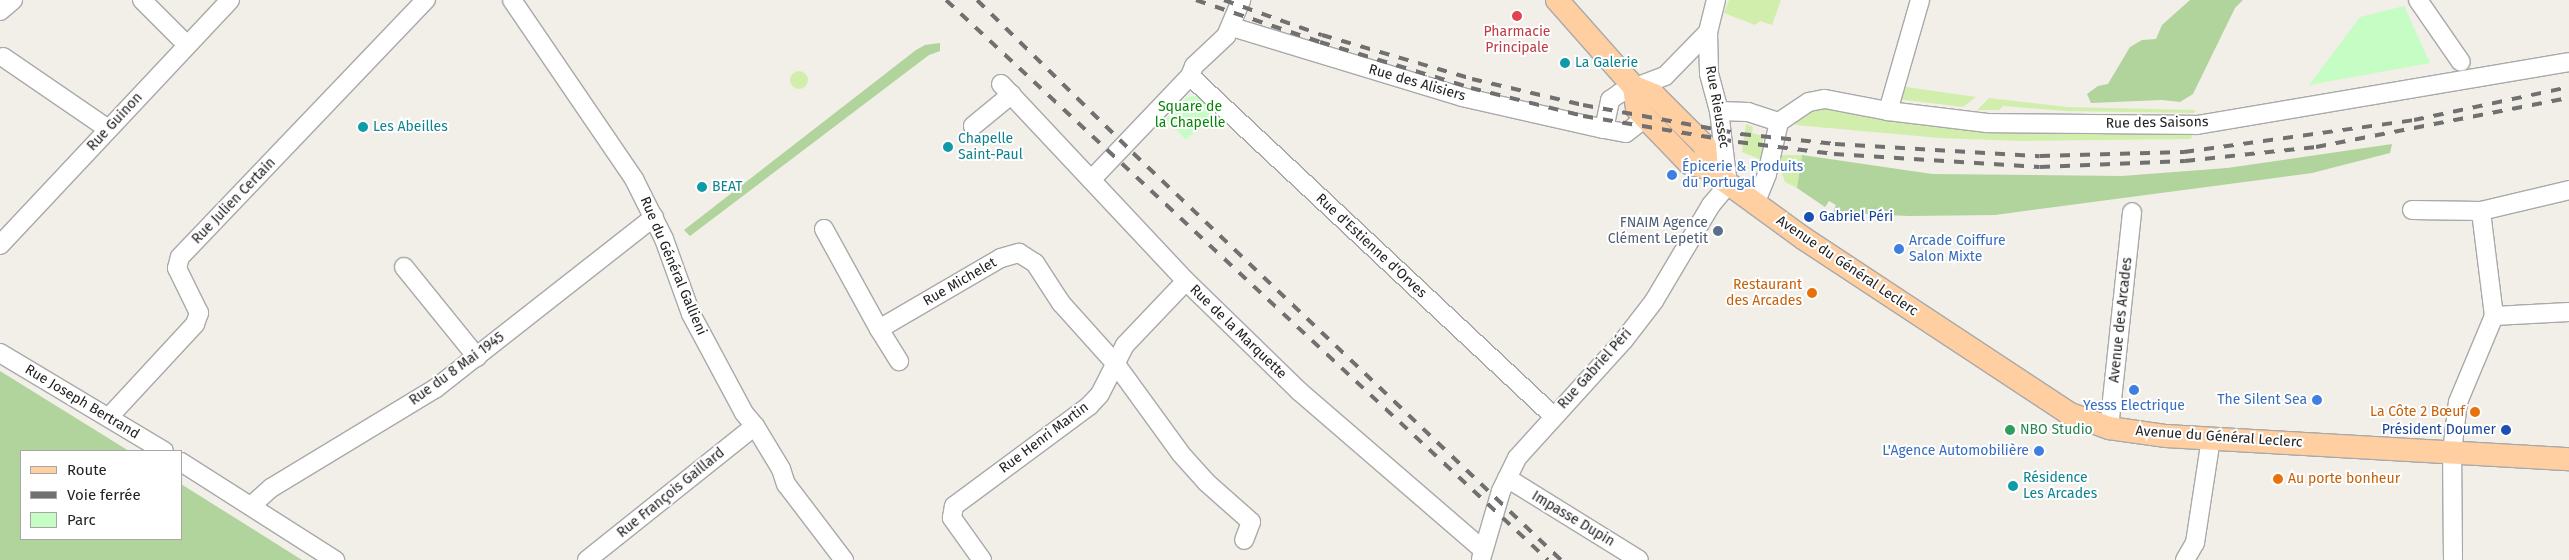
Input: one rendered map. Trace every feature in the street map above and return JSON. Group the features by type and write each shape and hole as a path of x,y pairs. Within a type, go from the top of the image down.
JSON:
{"main road":[{"path":"1557,0 1634,87 1654,95 1705,146 1707,168"},
{"name":"Avenue du Général Leclerc","path":"1634,87 1637,109 1689,163 1707,168 1755,204 2068,413 2109,428 2166,436 2569,459"}],"street":[{"path":"0,11 13,0"},
{"path":"142,0 187,45"},
{"name":"Rue Guinon","path":"0,245 230,0"},
{"name":"Rue Julien Certain","path":"109,417 195,324 199,313 177,268 180,257 426,0"},
{"name":"Rue du Général Gallieni","path":"512,0 612,145 654,217 691,314 744,413 756,426 781,469 786,484 844,560"},
{"path":"1091,180 1190,76 1194,66 1232,27 1242,0"},
{"name":"Rue Rieussec","path":"1716,0 1708,32 1710,73 1719,111 1728,185"},
{"path":"1888,111 1920,0"},
{"path":"2418,0 2461,62"},
{"name":"Rue des Alisiers","path":"1232,27 1421,86 1604,129 1626,133 1644,118"},
{"path":"1604,129 1610,100 1634,87 1665,76 1708,32"},
{"path":"3,57 108,129"},
{"name":"Rue des Saisons","path":"1779,122 1809,102 1825,99 1888,111 1987,123 2197,124 2569,62"},
{"name":"Rue d'Estienne d'Orves","path":"1190,76 1552,415"},
{"name":"Rue de la Marquette","path":"973,126 1006,89 1186,282 1307,399 1482,555"},
{"path":"1719,111 1748,112 1779,122 1767,174 1755,204"},
{"name":"Rue Gabriel Péri","path":"1482,555 1507,478 1521,452 1552,415 1624,340 1654,301 1711,206 1728,185"},
{"path":"2412,210 2481,211 2569,190"},
{"path":"2453,560 2452,452 2458,402 2494,316 2481,211"},
{"name":"Avenue des Arcades","path":"2109,428 2132,212"},
{"name":"Rue du 8 Mai 1945","path":"251,506 271,488 436,388 654,217"},
{"path":"824,228 879,329 899,361"},
{"name":"Rue Michelet","path":"879,329 1002,258 1019,253 1035,263 1061,303 1115,363"},
{"path":"404,267 477,357"},
{"name":"Rue Henri Martin","path":"982,560 952,518 954,506 1089,406 1100,394 1115,363 1138,329 1186,282"},
{"path":"2494,316 2569,312"},
{"name":"Rue Joseph Bertrand","path":"0,353 162,450"},
{"path":"1115,363 1181,454 1206,482 1251,522 1244,540"},
{"name":"Rue François Gaillard","path":"586,560 756,426"},
{"path":"2185,560 2195,543 2211,438"},
{"path":"182,463 335,560"},
{"name":"Impasse Dupin","path":"1507,478 1639,560"}],"green space":[{"path":"1729,0 1781,0 1772,25 1760,21 1755,25 1724,13"},
{"path":"2190,0 2243,0 2235,8 2193,94 2180,102 2162,100 2091,103 2087,94 2098,86 2108,84 2130,47 2142,40 2156,39 2162,25"},
{"path":"2404,6 2430,63 2309,85 2360,17"},
{"path":"940,43 940,51 929,55 690,236 684,230 916,50 925,45"},
{"path":"799,71 807,76 808,80 803,88 799,89 791,84 790,80 795,72"},
{"path":"1899,86 1976,97 1963,107 1897,99"},
{"name":"Square de la Chapelle","path":"1194,96 1205,98 1217,108 1186,140 1166,119 1186,98"},
{"path":"1989,98 2067,107 2196,110 2194,113 2066,111 2003,106 1999,110 1977,110"},
{"path":"1831,105 1946,127 2006,129 2012,133 2193,133 2191,139 2021,141 1940,138 1795,125 1798,117 1813,108"},
{"path":"1746,124 1753,127 1752,133 1763,136 1762,160 1742,152"},
{"path":"2392,144 2390,153 2312,173 1995,215 1908,216 1833,212 1836,205 1829,201 1825,207 1797,188 1802,155 1932,174 2122,176 2227,168"},
{"path":"1776,155 1802,155 1797,188 1785,182"},
{"path":"0,371 127,450 20,450 20,540 182,540 182,485 302,560 0,560"}],"railway":[{"path":"946,0 1548,560"},
{"path":"977,0 1133,153 1561,560"},
{"path":"1196,0 1320,42 1471,88 1583,116 1738,142 1834,154 2040,167 2185,161 2316,147 2569,98"},
{"path":"1224,0 1322,35 1472,79 1583,105 1741,134 1835,144 2040,156 2184,152 2414,120 2569,87"}],"place":[{"name":"Pharmacie Principale","path":"1517,16"},
{"name":"La Galerie","path":"1565,63"},
{"name":"Les Abeilles","path":"363,127"},
{"name":"Chapelle Saint-Paul","path":"948,147"},
{"name":"Épicerie & Produits du Portugal","path":"1672,175"},
{"name":"BEAT","path":"702,187"},
{"name":"Gabriel Péri","path":"1809,217"},
{"name":"FNAIM Agence Clément Lepetit","path":"1718,231"},
{"name":"Arcade Coiffure Salon Mixte","path":"1899,249"},
{"name":"Restaurant des Arcades","path":"1812,293"},
{"name":"Yesss Electrique","path":"2134,390"},
{"name":"The Silent Sea","path":"2317,400"},
{"name":"La Côte 2 Bœuf","path":"2475,412"},
{"name":"NBO Studio","path":"2010,430"},
{"name":"Président Doumer","path":"2506,430"},
{"name":"L'Agence Automobilière","path":"2039,451"},
{"name":"Au porte bonheur","path":"2278,479"},
{"name":"Résidence Les Arcades","path":"2013,486"}]}
